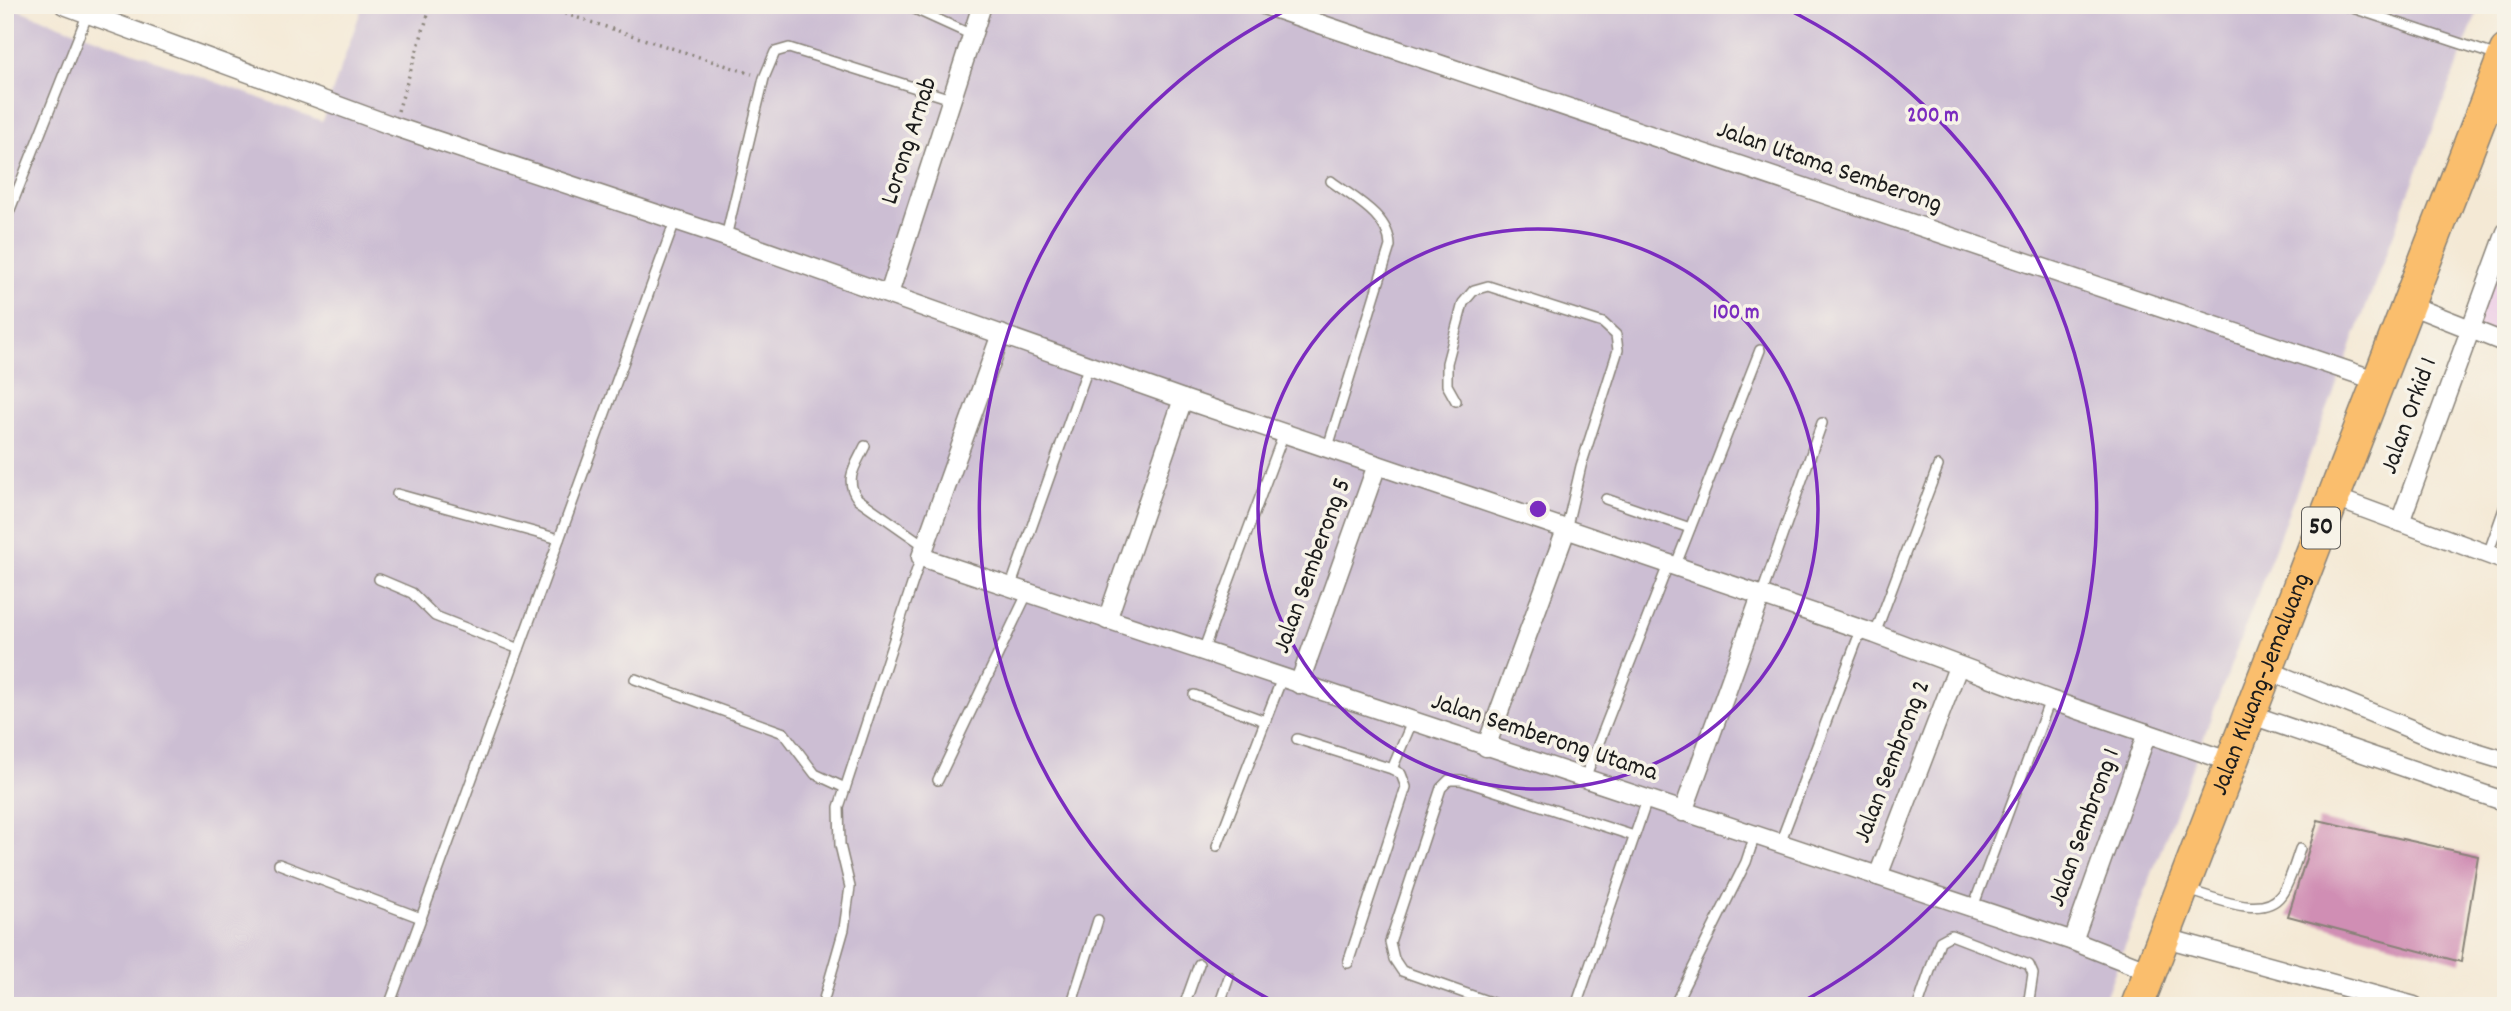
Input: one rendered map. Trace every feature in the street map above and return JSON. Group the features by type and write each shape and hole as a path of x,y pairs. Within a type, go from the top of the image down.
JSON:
{"highway":[{"name":"Jalan Kluang-Jemaluang","path":"2137,1006 2504,54"}],"street":[{"path":"64,5 393,126 726,237 1284,433 1868,632 2050,700 2231,762"},
{"name":"Lorong Arnab","path":"889,294 982,5"},
{"name":"Jalan Utama Semberong","path":"1264,5 2378,381"},
{"name":"Jalan Orkid 1","path":"2400,522 2506,232"},
{"path":"2407,304 2506,343"},
{"path":"923,552 1001,334"},
{"path":"1107,620 1183,398"},
{"name":"Jalan Semberong 5","path":"1291,681 1377,465"},
{"path":"2333,497 2506,561"},
{"path":"1486,747 1566,530"},
{"name":"Jalan Semberong Utama","path":"923,552 1027,594 1973,907 2150,971"},
{"path":"1683,812 1761,596"},
{"name":"Jalan Sembrong 2","path":"1878,876 1958,667"},
{"path":"2267,670 2440,741 2506,761"},
{"path":"2249,714 2506,802"},
{"name":"Jalan Sembrong 1","path":"2073,941 2147,733"},
{"path":"2162,937 2388,1002 2414,1006"}],"lane":[{"path":"906,5 972,35"},
{"path":"2344,5 2504,54"},
{"path":"5,222 88,13"},
{"path":"726,237 764,78 775,52 789,48 951,99"},
{"path":"1328,447 1390,246 1389,232 1382,221 1331,181"},
{"path":"389,1006 675,221"},
{"path":"1456,401 1447,385 1447,363 1463,303 1474,290 1488,286 1539,302 1603,323 1616,335 1618,350 1581,466 1566,530"},
{"path":"1584,779 1671,566 1690,528 1760,350"},
{"path":"1010,588 1090,363"},
{"path":"1761,596 1822,423"},
{"path":"1203,652 1284,433"},
{"path":"822,1006 844,929 850,887 840,845 839,807 923,552 858,499 851,490 849,481 865,446"},
{"path":"1780,843 1938,466"},
{"path":"397,494 559,539"},
{"path":"1606,499 1690,528"},
{"path":"2488,554 2506,503"},
{"path":"379,579 412,593 435,616 519,649"},
{"path":"938,780 1027,594"},
{"path":"635,679 784,733 815,774 845,788"},
{"path":"1217,846 1265,721 1291,681"},
{"path":"1194,695 1265,721"},
{"path":"1973,907 2050,700"},
{"path":"1392,769 1412,722"},
{"path":"1297,739 1392,769 1401,774 1406,788 1348,963"},
{"path":"1502,1006 1402,971 1394,959 1390,942 1441,788 1449,780 1461,780 1634,836"},
{"path":"1576,1006 1647,800"},
{"path":"1678,1006 1678,998 1746,862 1755,835"},
{"path":"2182,888 2251,907 2263,906 2282,894 2300,849"},
{"path":"279,864 421,918"},
{"path":"1071,1006 1098,920"},
{"path":"1918,1006 1940,942 1951,935 2029,965 2033,974 2028,1006"},
{"path":"1184,1006 1199,964"},
{"path":"1219,1006 1228,977"}],"path":[{"path":"393,126 431,5"},
{"path":"538,5 764,78"}],"shaded area":[{"path":"5,5 322,121 363,5 2480,5 2102,1006 5,1006"},
{"path":"2506,216 2506,350 2460,332"}],"building":[{"path":"2318,820 2478,856 2461,962 2288,916"}]}
